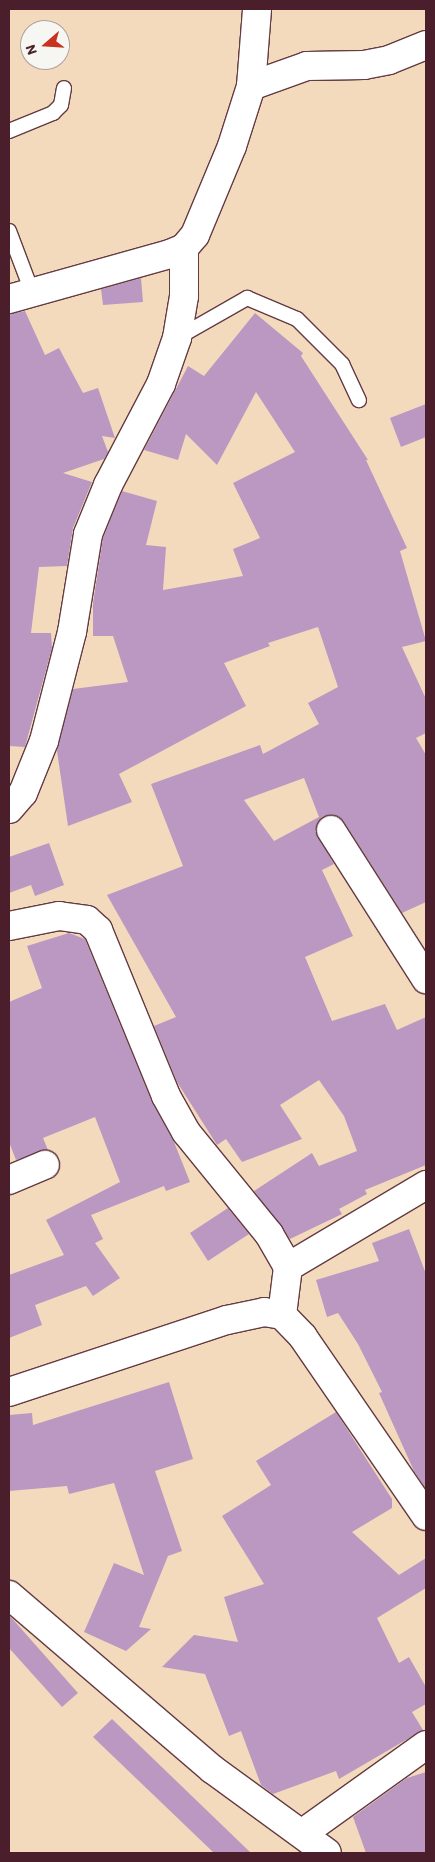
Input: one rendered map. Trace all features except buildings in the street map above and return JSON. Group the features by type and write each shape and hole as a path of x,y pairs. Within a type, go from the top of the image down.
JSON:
{"street":[{"path":"21,295 184,248 195,235 232,146 251,86 257,9"},
{"path":"251,86 307,66 364,64 388,60 426,44"},
{"path":"9,809 23,793 44,741 72,632 88,534 108,485 161,384 177,338 184,296 184,248"},
{"path":"331,830 426,979"},
{"path":"9,926 59,916 87,920 98,930 166,1096 178,1118 269,1234 288,1267 282,1315"},
{"path":"9,1180 45,1165"},
{"path":"288,1267 426,1185"},
{"path":"9,1392 227,1320 264,1312 282,1315 303,1337 426,1516"},
{"path":"9,1595 212,1770 302,1833 327,1853"},
{"path":"302,1833 426,1745"}],"lane":[{"path":"9,131 53,113 61,105 64,88"},
{"path":"9,232 21,295"},
{"path":"177,338 247,298 297,319 342,364 359,400"}]}
